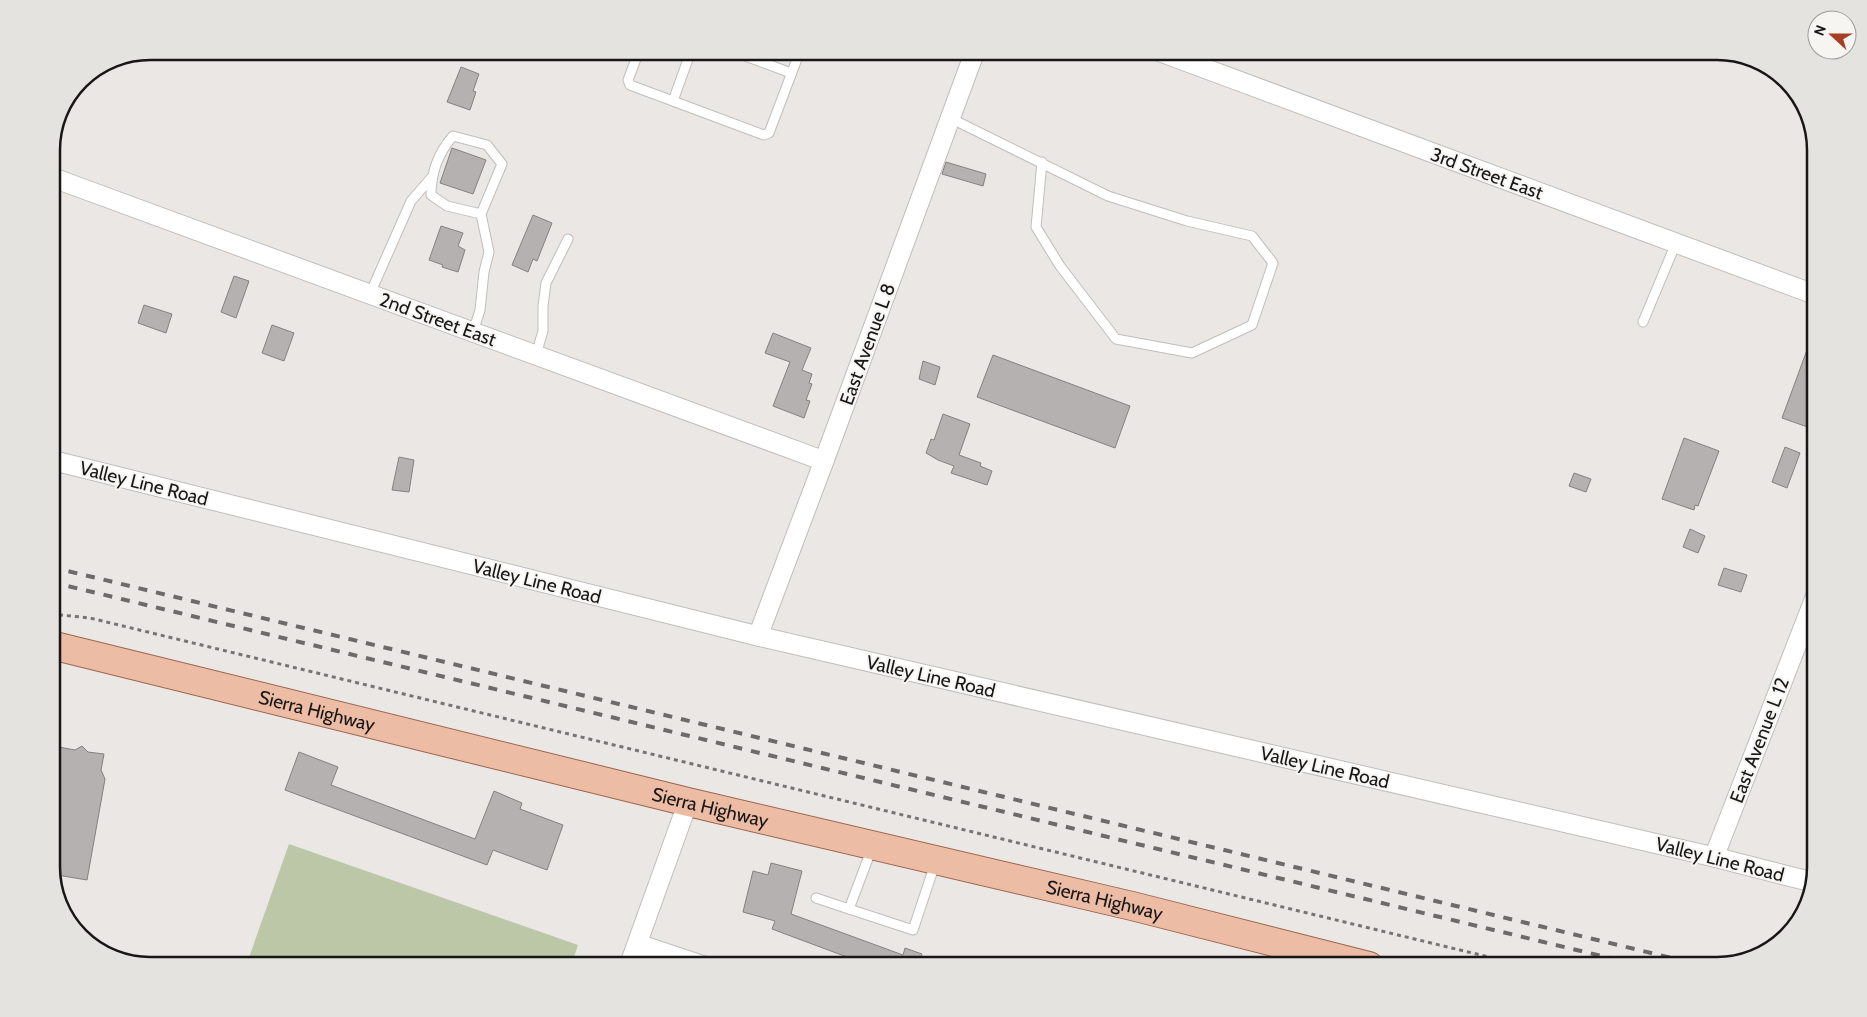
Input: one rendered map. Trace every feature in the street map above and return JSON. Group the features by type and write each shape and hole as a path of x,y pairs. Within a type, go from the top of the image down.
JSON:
{"main road":[{"name":"Sierra Highway","path":"60,647 688,802 1132,906 1334,957"}],"street":[{"name":"East Avenue L 8","path":"758,636 972,60"},
{"name":"3rd Street East","path":"1182,60 1807,292"},
{"name":"2nd Street East","path":"60,180 824,462"},
{"name":"Valley Line Road","path":"60,462 758,636 1714,857 1806,880"},
{"name":"East Avenue L 12","path":"1714,857 1807,618"},
{"path":"633,957 688,802"},
{"path":"638,944 677,957"}],"lane":[{"path":"635,60 628,83 766,134 769,133 796,60"},
{"path":"673,101 688,60"},
{"path":"756,60 791,73"},
{"path":"950,118 1042,162 1108,196 1187,221 1252,236 1273,263 1252,325 1192,353 1116,339 1060,266 1036,227 1042,162"},
{"path":"370,294 411,201 431,178 443,147 453,136 487,145 502,164 481,214 489,252 484,272 480,310 473,332"},
{"path":"431,178 431,195 447,206 481,214"},
{"path":"536,355 543,331 543,306 546,283 568,239"},
{"path":"1643,322 1676,243"},
{"path":"849,909 872,845"},
{"path":"816,898 913,930 936,860"}],"path":[{"path":"60,615 90,618 1489,957"}],"green space":[{"path":"289,844 578,945 574,957 249,957"}],"building":[{"path":"461,67 479,74 473,91 476,92 470,110 447,102"},
{"path":"452,148 486,160 473,194 440,183"},
{"path":"946,162 986,174 983,186 942,174"},
{"path":"533,215 552,223 537,261 533,259 528,272 512,265"},
{"path":"441,226 463,233 458,246 465,250 458,272 429,260"},
{"path":"234,276 249,281 236,318 221,312"},
{"path":"144,305 172,314 166,333 138,323"},
{"path":"272,325 294,333 284,361 262,353"},
{"path":"773,333 811,348 802,370 812,374 809,383 812,384 806,400 810,401 804,418 773,406 790,362 765,353"},
{"path":"1807,350 1807,427 1782,418"},
{"path":"993,355 1130,406 1115,448 977,397"},
{"path":"923,361 940,367 935,385 919,379"},
{"path":"943,414 970,424 959,455 981,463 980,466 992,471 987,485 951,473 954,466 926,453 931,439 934,440"},
{"path":"1684,438 1719,451 1698,506 1695,505 1694,510 1662,499"},
{"path":"1785,447 1800,453 1787,488 1772,482"},
{"path":"399,457 414,460 409,492 392,490"},
{"path":"1574,473 1591,479 1586,492 1569,486"},
{"path":"1690,529 1705,536 1698,553 1683,547"},
{"path":"1724,568 1747,575 1741,592 1718,585"},
{"path":"82,746 88,752 104,754 101,770 105,779 87,880 60,876 60,873 60,747 75,750"},
{"path":"299,752 338,767 331,785 475,839 494,791 522,803 520,809 563,825 547,870 493,850 487,865 285,790"},
{"path":"771,863 802,871 791,914 903,955 905,948 922,954 921,957 847,957 772,929 775,921 743,912 753,871 768,875"}],"railway":[{"path":"60,569 1668,957"},
{"path":"60,584 1606,957"}]}
